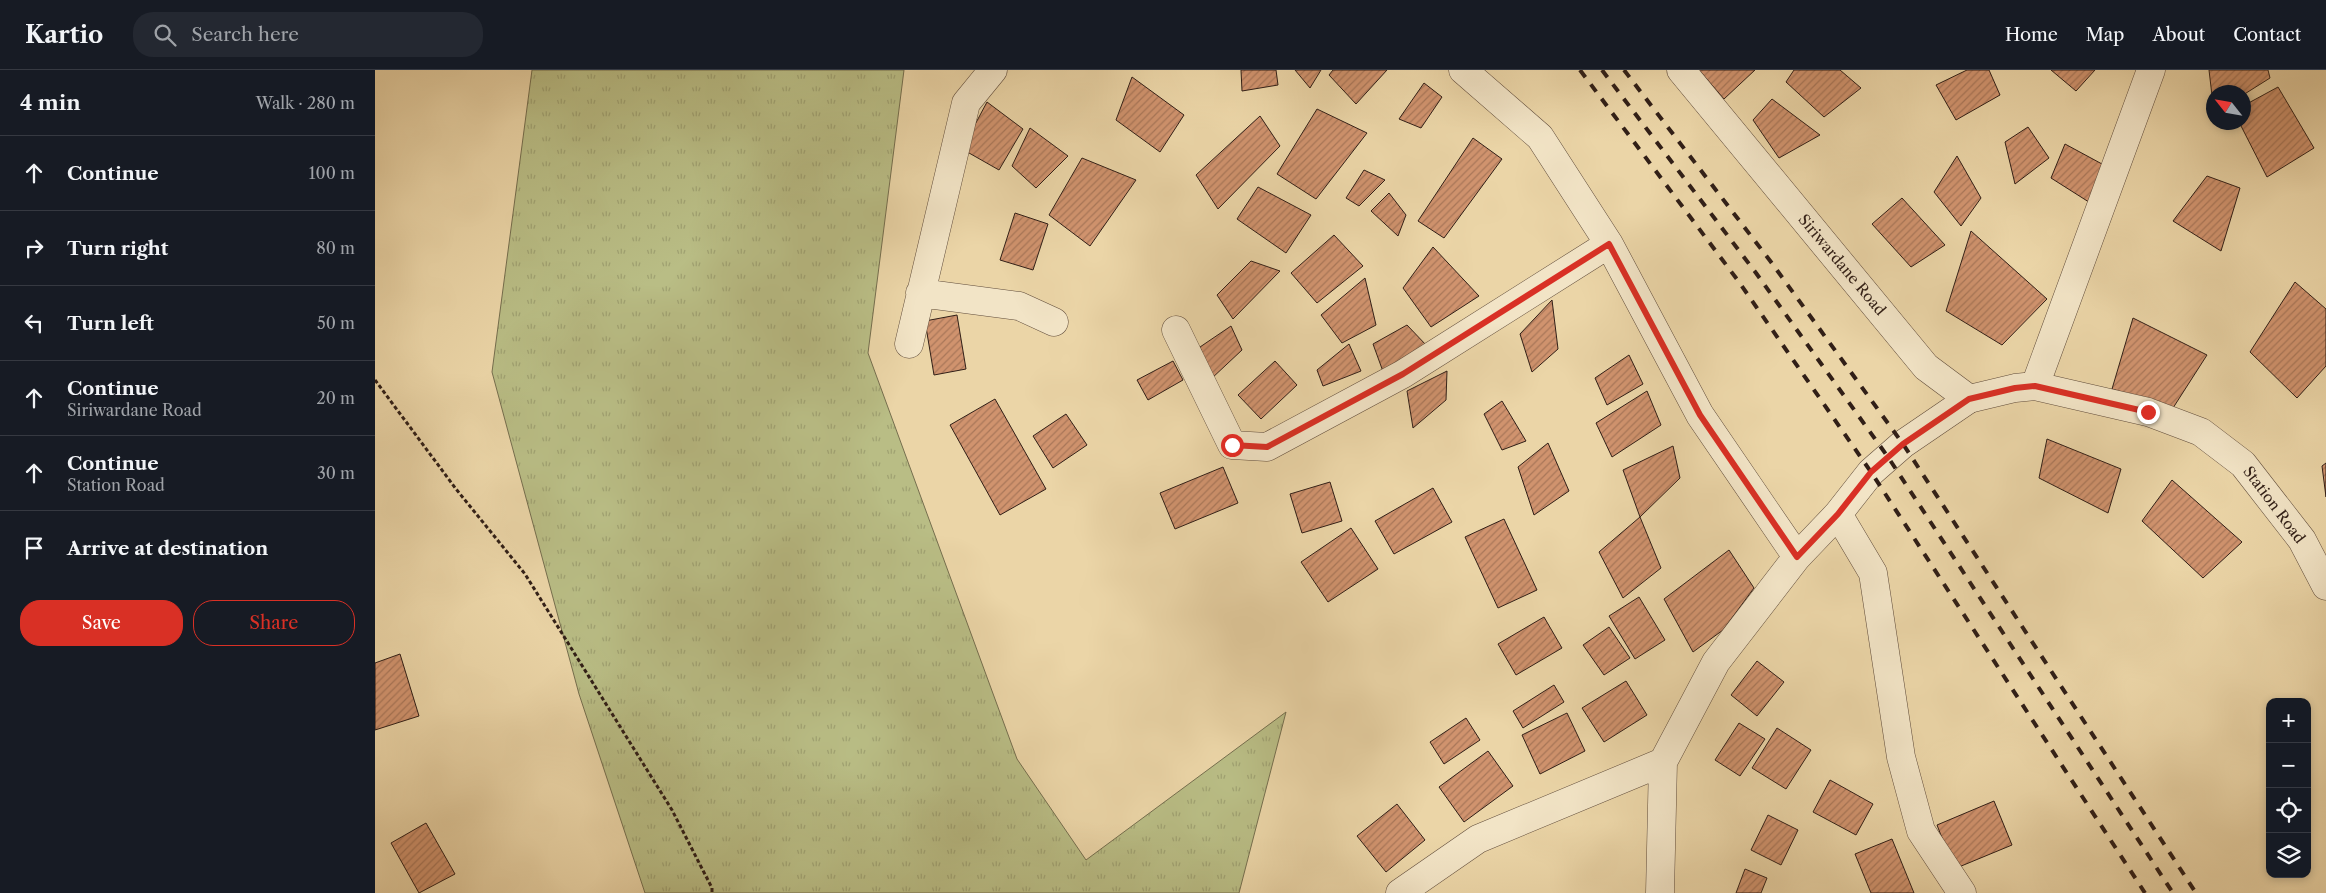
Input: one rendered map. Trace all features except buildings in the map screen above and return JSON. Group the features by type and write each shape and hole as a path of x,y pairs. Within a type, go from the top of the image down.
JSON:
{"street":[{"path":"909,344 966,103 993,70"},
{"path":"1463,70 1540,137 1609,244 1700,415 1797,557"},
{"name":"Siriwardane Road","path":"1681,70 1926,367 1969,399"},
{"path":"1660,893 1663,762 1716,662 1797,557 1838,514 1871,472 1888,457 1969,399 2015,388 2035,386 2151,70"},
{"path":"1177,330 1232,445 1267,447 1403,374 1609,244"},
{"path":"920,293 1019,306 1053,322"},
{"name":"Station Road","path":"2035,386 2148,412 2201,432 2243,464 2302,540 2326,586"},
{"path":"1838,514 1873,573 1901,756 1921,831 1962,893"},
{"path":"1400,893 1478,839 1663,762"}],"path":[{"path":"375,380 456,489 525,574 672,810 712,888 712,893"}],"green space":[{"path":"532,70 904,70 868,353 1017,759 1086,860 1286,712 1239,893 645,893 579,694 492,372"}],"railway":[{"path":"1580,70 1739,282 1871,472 2145,893"},
{"path":"1602,70 1756,273 1888,457 2173,893"},
{"path":"1624,70 1771,262 1903,444 2196,893"}],"route":[{"path":"1232,445 1267,447 1403,374 1609,244 1700,415 1797,557 1838,514 1871,472 1903,444 1969,399 2015,388 2035,386 2148,412"}]}
